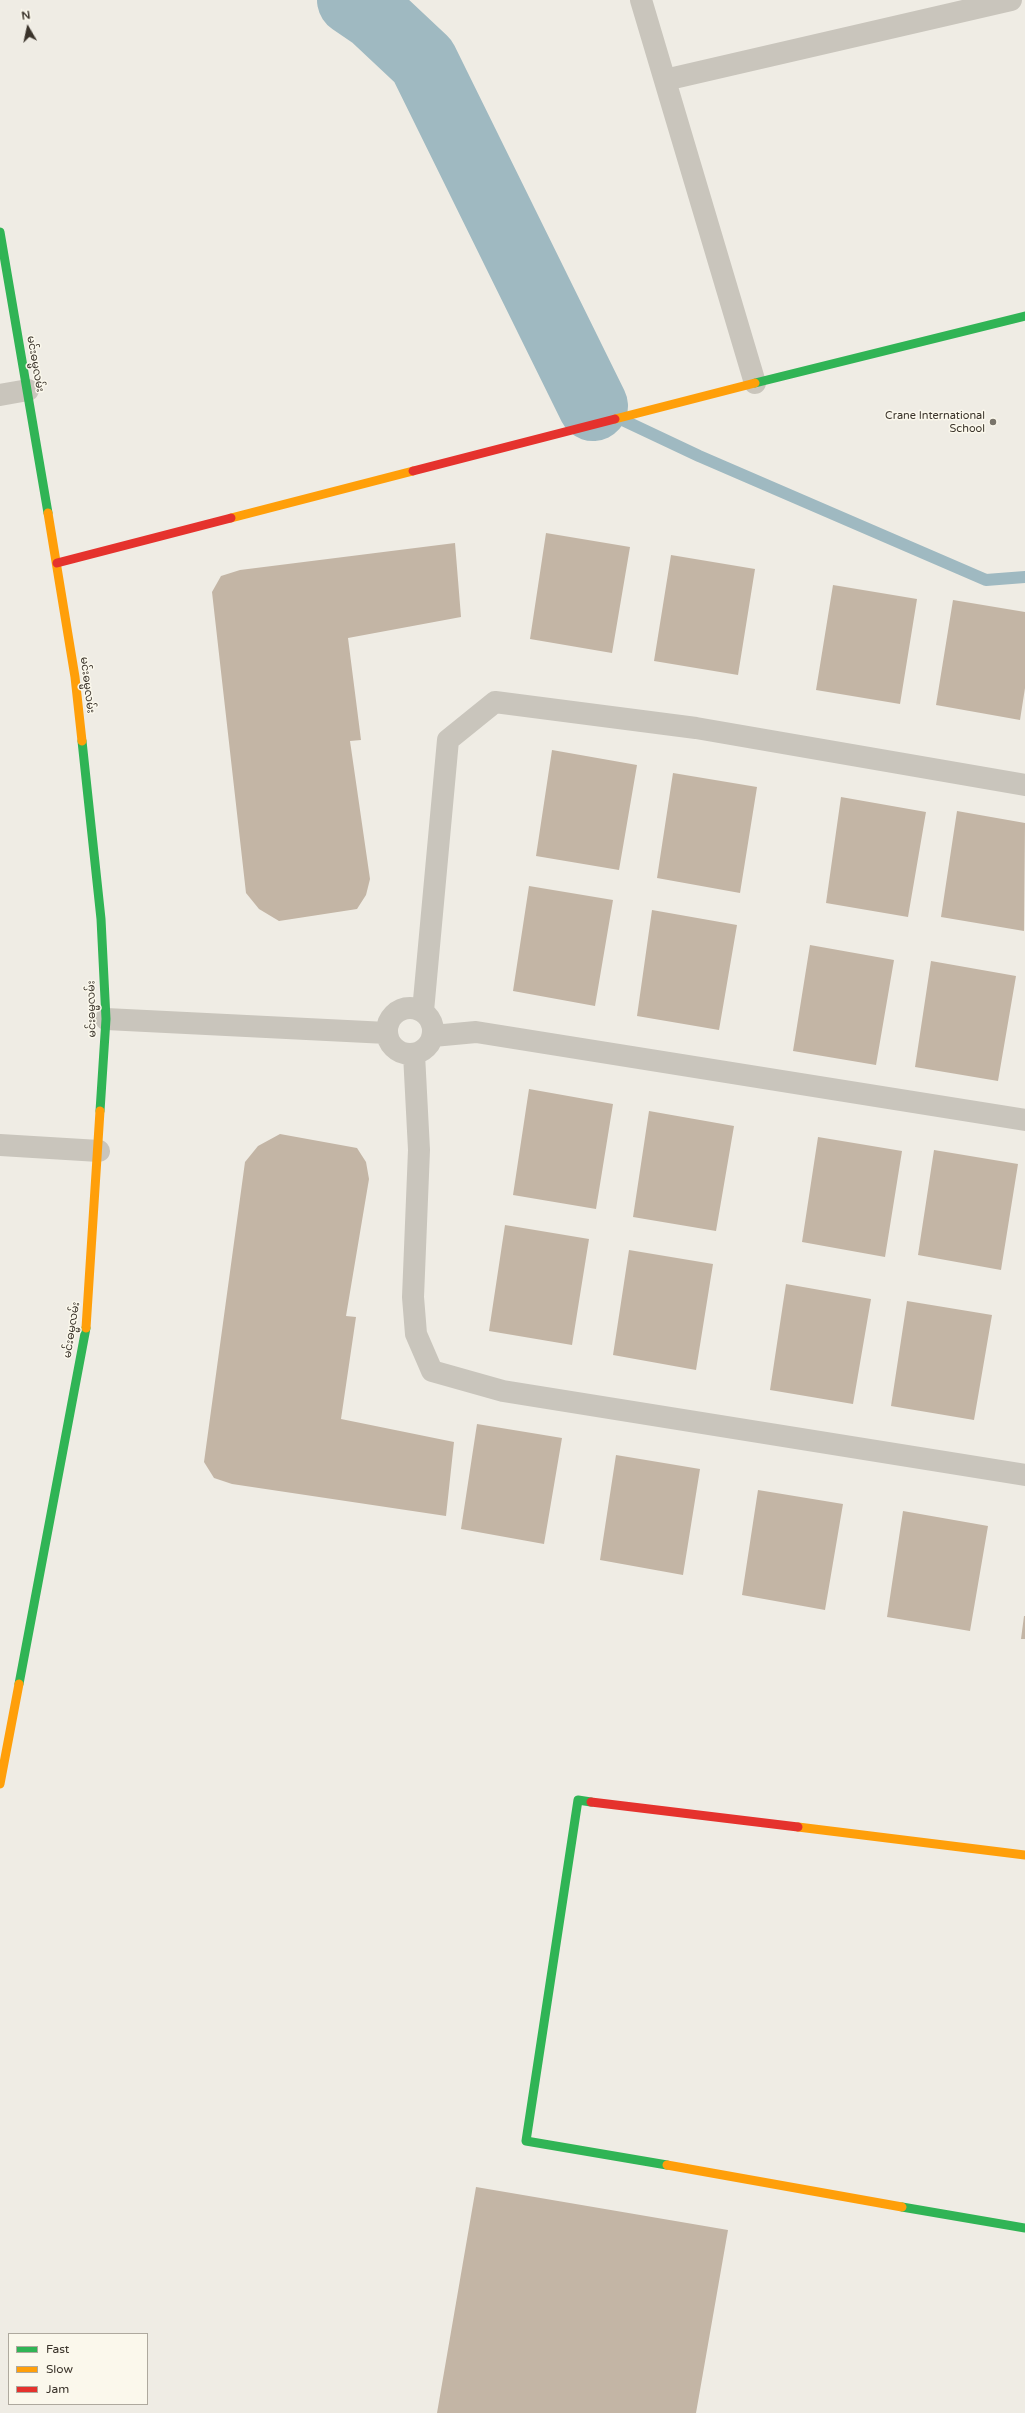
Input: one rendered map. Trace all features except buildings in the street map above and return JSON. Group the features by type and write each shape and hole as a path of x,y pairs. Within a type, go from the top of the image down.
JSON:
{"street":[{"path":"641,0 755,383"},
{"path":"665,80 1012,0"},
{"name":"မင်းဓမ္မလမ်း","path":"0,232 28,390 75,677 101,919 106,1019 99,1151 87,1320 0,1784"},
{"path":"57,563 755,383 1025,316"},
{"path":"0,395 28,390"},
{"path":"423,1011 448,740 495,702 696,728 1025,785"},
{"path":"409,1007 423,1011 432,1022 433,1036 426,1048 414,1054 406,1054 392,1047 386,1033 387,1025 395,1012 409,1007"},
{"path":"106,1019 386,1033"},
{"path":"433,1036 476,1032 1025,1120"},
{"path":"414,1054 419,1150 413,1297 416,1334 432,1371 503,1391 1025,1474"},
{"path":"0,1145 99,1151"},
{"path":"1025,1855 578,1800 526,2142 1025,2228"}],"waterway":[{"path":"352,0 374,15 423,61 593,406"},
{"path":"593,406 699,456 986,580 1025,577"}],"traffic: fast":[{"path":"0,232 48,513"},
{"path":"755,383 1025,316"},
{"path":"82,741 101,919 106,1019 100,1111"},
{"path":"19,1684 86,1328"},
{"path":"591,1802 578,1800 526,2141 667,2165"},
{"path":"902,2207 1025,2228"}],"traffic: slow":[{"path":"615,419 755,383"},
{"path":"231,518 413,471"},
{"path":"48,513 75,677 82,741"},
{"path":"86,1328 100,1111"},
{"path":"0,1784 19,1684"},
{"path":"798,1827 1025,1855"},
{"path":"667,2165 902,2207"}],"traffic: jam":[{"path":"413,471 615,419"},
{"path":"57,563 231,518"},
{"path":"591,1802 798,1827"}],"place":[{"name":"Crane International School","path":"993,422"}]}
